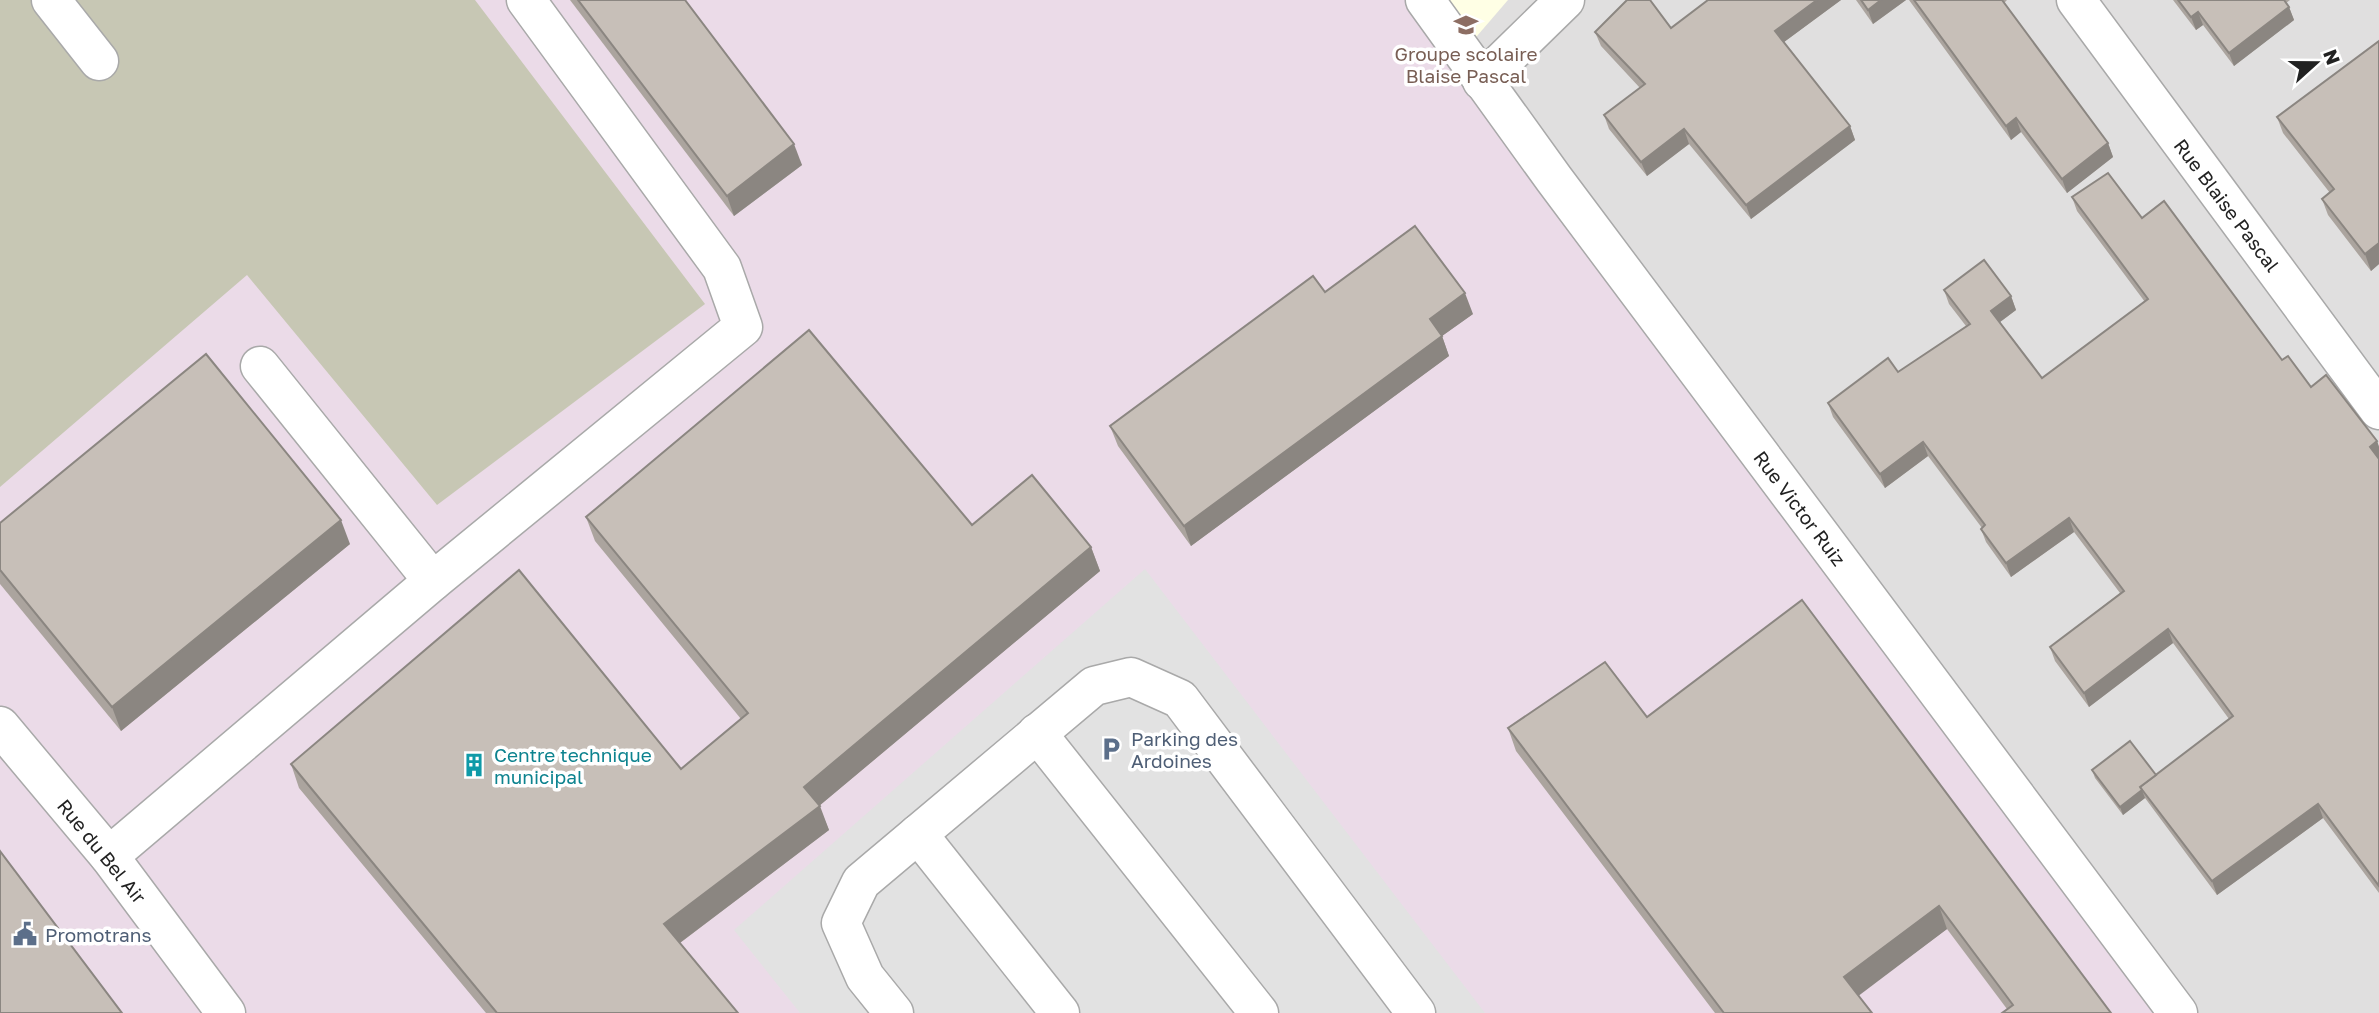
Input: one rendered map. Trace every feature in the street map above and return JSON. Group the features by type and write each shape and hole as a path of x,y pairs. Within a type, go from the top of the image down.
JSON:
{"street":[{"path":"51,0 99,61"},
{"path":"109,856 433,581 743,327 722,268 526,0"},
{"name":"Rue Victor Ruiz","path":"1425,0 1482,81 2178,1013"},
{"path":"1482,81 1565,0"},
{"name":"Rue Blaise Pascal","path":"2076,0 2379,410"},
{"path":"260,366 433,581"},
{"path":"894,1013 865,977 841,923 861,882 1094,686 1131,677 1180,699 1416,1013"},
{"name":"Rue du Bel Air","path":"0,726 109,856 226,1013"},
{"path":"1037,733 1259,1013"},
{"path":"918,834 1060,1013"}],"shaded area":[{"path":"0,0 1417,0 2178,1013 0,1013"},
{"path":"0,0 475,0 705,304 437,505 247,275 0,487"},
{"path":"1417,0 2379,0 2379,1013 2178,1013"},
{"name":"Groupe scolaire Blaise Pascal","path":"1426,0 1508,0 1465,50"},
{"name":"Parking des Ardoines","path":"1145,569 1485,1013 800,1013 734,930"}],"building":[{"path":"578,0 685,0 794,144 727,196"},
{"path":"1627,0 1650,0 1671,28 1708,0 1817,0 1775,31 1850,126 1746,205 1684,129 1641,162 1604,115 1645,84 1595,32"},
{"path":"1861,0 1881,0 1868,10"},
{"path":"1914,0 2002,0 2108,143 2062,179 2016,118 2006,126"},
{"path":"2178,0 2284,0 2289,7 2229,53 2198,12 2191,17"},
{"path":"2379,41 2379,243 2365,254 2322,199 2334,189 2277,117"},
{"path":"2108,173 2142,218 2164,201 2282,360 2288,356 2311,387 2326,375 2377,441 2370,447 2379,459 2379,886 2318,804 2212,881 2140,787 2233,716 2168,629 2084,693 2050,647 2124,591 2069,518 2006,563 1981,529 1985,525 1923,442 1880,474 1828,403 1888,358 1898,372 1970,324 1944,290 1984,260 2011,296 1991,311 2042,378 2148,299 2072,197"},
{"path":"1415,226 1465,293 1430,319 1442,336 1184,526 1110,426 1313,276 1325,292"},
{"path":"809,330 972,525 1032,475 1091,547 804,787 820,806 664,924 738,1013 497,1013 291,764 519,570 681,769 748,713 586,517"},
{"path":"206,354 341,520 112,707 0,570 0,523"},
{"path":"1802,600 2111,1013 2002,1013 2013,1005 1939,906 1844,977 1872,1013 1724,1013 1508,728 1605,662 1647,717"},
{"path":"2130,741 2156,775 2120,807 2092,770"},
{"path":"0,851 122,1013 0,1013"}],"place":[{"name":"Groupe scolaire Blaise Pascal","path":"1466,25"},
{"name":"Parking des Ardoines","path":"1111,749"},
{"name":"Centre technique municipal","path":"474,765"},
{"name":"Promotrans","path":"25,934"}]}
